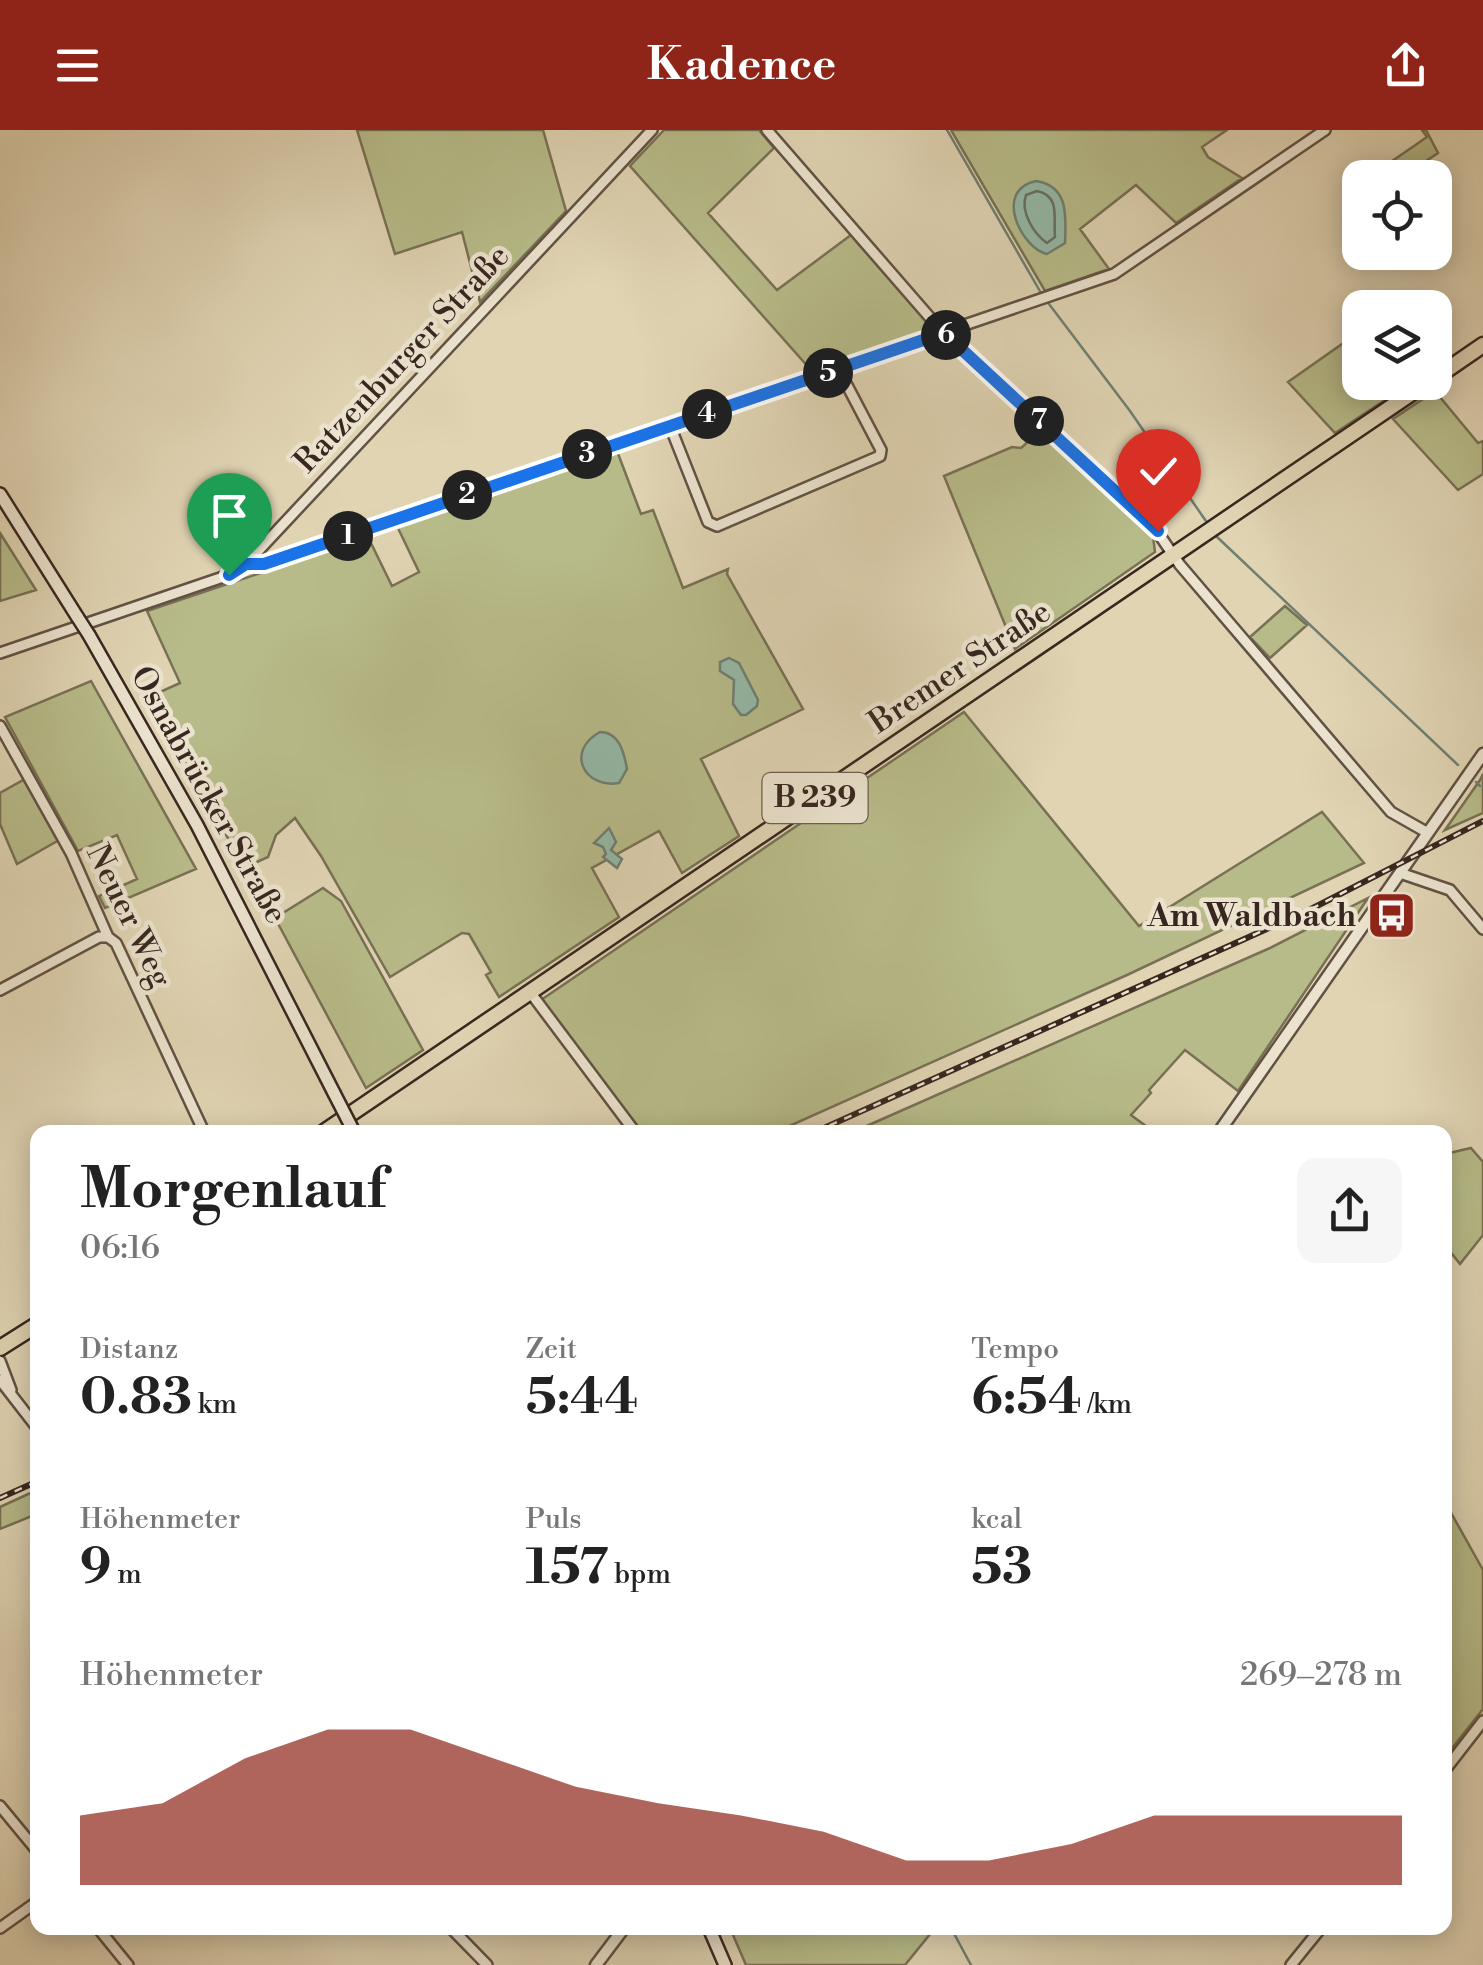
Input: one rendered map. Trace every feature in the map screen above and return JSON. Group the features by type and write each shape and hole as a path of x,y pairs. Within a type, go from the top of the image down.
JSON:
{"main road":[{"path":"1452,366 1483,345"},
{"name":"Bremer Straße","path":"334,1125 1402,400"},
{"name":"Osnabrücker Straße","path":"0,494 89,635 197,825 350,1125"},
{"path":"0,1348 30,1329"},
{"path":"712,1935 725,1965"}],"street":[{"name":"Ratzenburger Straße","path":"0,654 229,575 246,564 652,130"},
{"path":"767,130 944,333 1150,521 1173,555 1391,812 1428,833"},
{"path":"246,564 264,564 1114,274 1326,130"},
{"path":"670,426 708,522 717,526 880,456 881,450 839,370"},
{"name":"Neuer Weg","path":"1,732 71,854 201,1125"},
{"path":"1225,1125 1483,754"},
{"path":"1400,874 1450,890 1483,930"},
{"path":"0,990 100,937 108,937"},
{"path":"530,992 630,1125"},
{"path":"0,1361 12,1392"},
{"path":"0,1380 30,1418"},
{"path":"1452,1761 1483,1721"},
{"path":"0,1806 30,1842"},
{"path":"0,1928 30,1907"},
{"path":"104,1935 128,1965"},
{"path":"458,1935 487,1965"},
{"path":"596,1965 619,1935"},
{"path":"1291,1965 1315,1935"}],"shaded area":[{"path":"357,130 543,130 566,211 480,302 462,232 395,254"},
{"path":"664,130 759,130 774,148 708,213 777,290 851,235 931,325 929,331 811,370 630,166"},
{"path":"951,130 1227,130 1202,147 1208,157 1242,178 1176,223 1136,185 1080,229 1109,269 1045,291"},
{"path":"1422,130 1426,130 1438,153 1428,160 1394,160 1427,137"},
{"path":"1342,344 1342,400 1385,400 1335,433 1288,382"},
{"path":"1422,400 1442,400 1478,443 1483,441 1483,474 1458,490 1393,419"},
{"path":"1039,432 1153,536 1155,552 1015,649 944,476 1012,447 1021,448"},
{"path":"617,451 641,514 653,510 683,588 728,569 727,574 803,709 701,759 739,836 682,873 659,831 592,868 619,917 499,997 486,975 491,972 469,934 462,933 390,977 295,818 276,835 268,857 244,868 151,696 180,683 147,611 368,537 392,586 419,572 397,526"},
{"path":"0,533 36,590 0,601"},
{"path":"1285,606 1307,625 1270,658 1250,637"},
{"path":"91,681 196,869 105,908 99,896 137,879 117,835 78,851 5,717"},
{"path":"964,712 1139,926 1322,812 1364,863 1127,975 792,1125 636,1125 541,1000"},
{"path":"1483,774 1483,813 1445,830 1480,780"},
{"path":"25,779 59,840 17,864 0,824 0,793"},
{"path":"323,888 341,901 423,1050 366,1088 275,918"},
{"path":"1368,898 1238,1091 1185,1050 1131,1115 1145,1125 869,1125 1270,948"},
{"path":"1471,1148 1483,1162 1483,1235 1460,1264 1452,1254 1452,1152"},
{"path":"30,1493 30,1517 0,1529 0,1507"},
{"path":"1452,1515 1483,1570 1483,1709 1452,1748"},
{"path":"733,1935 929,1935 905,1965 746,1965"}],"water":[{"path":"1036,181 1055,189 1065,213 1065,243 1047,254 1037,250 1021,231 1014,206 1023,186"},
{"path":"729,658 739,663 758,700 746,715 741,715 733,704 734,680 720,671 720,662"},
{"path":"600,732 612,735 622,750 627,769 619,783 596,780 583,767 583,749"},
{"path":"609,828 616,842 611,850 622,859 617,868 603,857 603,847 594,843"}],"waterway":[{"path":"947,130 1041,293"},
{"path":"1046,300 1130,411 1208,524"},
{"path":"1215,535 1458,765"},
{"path":"1476,782 1480,786"},
{"path":"955,1935 971,1965"}],"railway":[{"path":"831,1125 1309,910 1483,821"},
{"path":"0,1498 30,1485"}],"place":[{"name":"Am Waldbach","path":"1391,916"}],"route":[{"path":"229,575 246,564 264,564 944,333 1158,531"}]}
